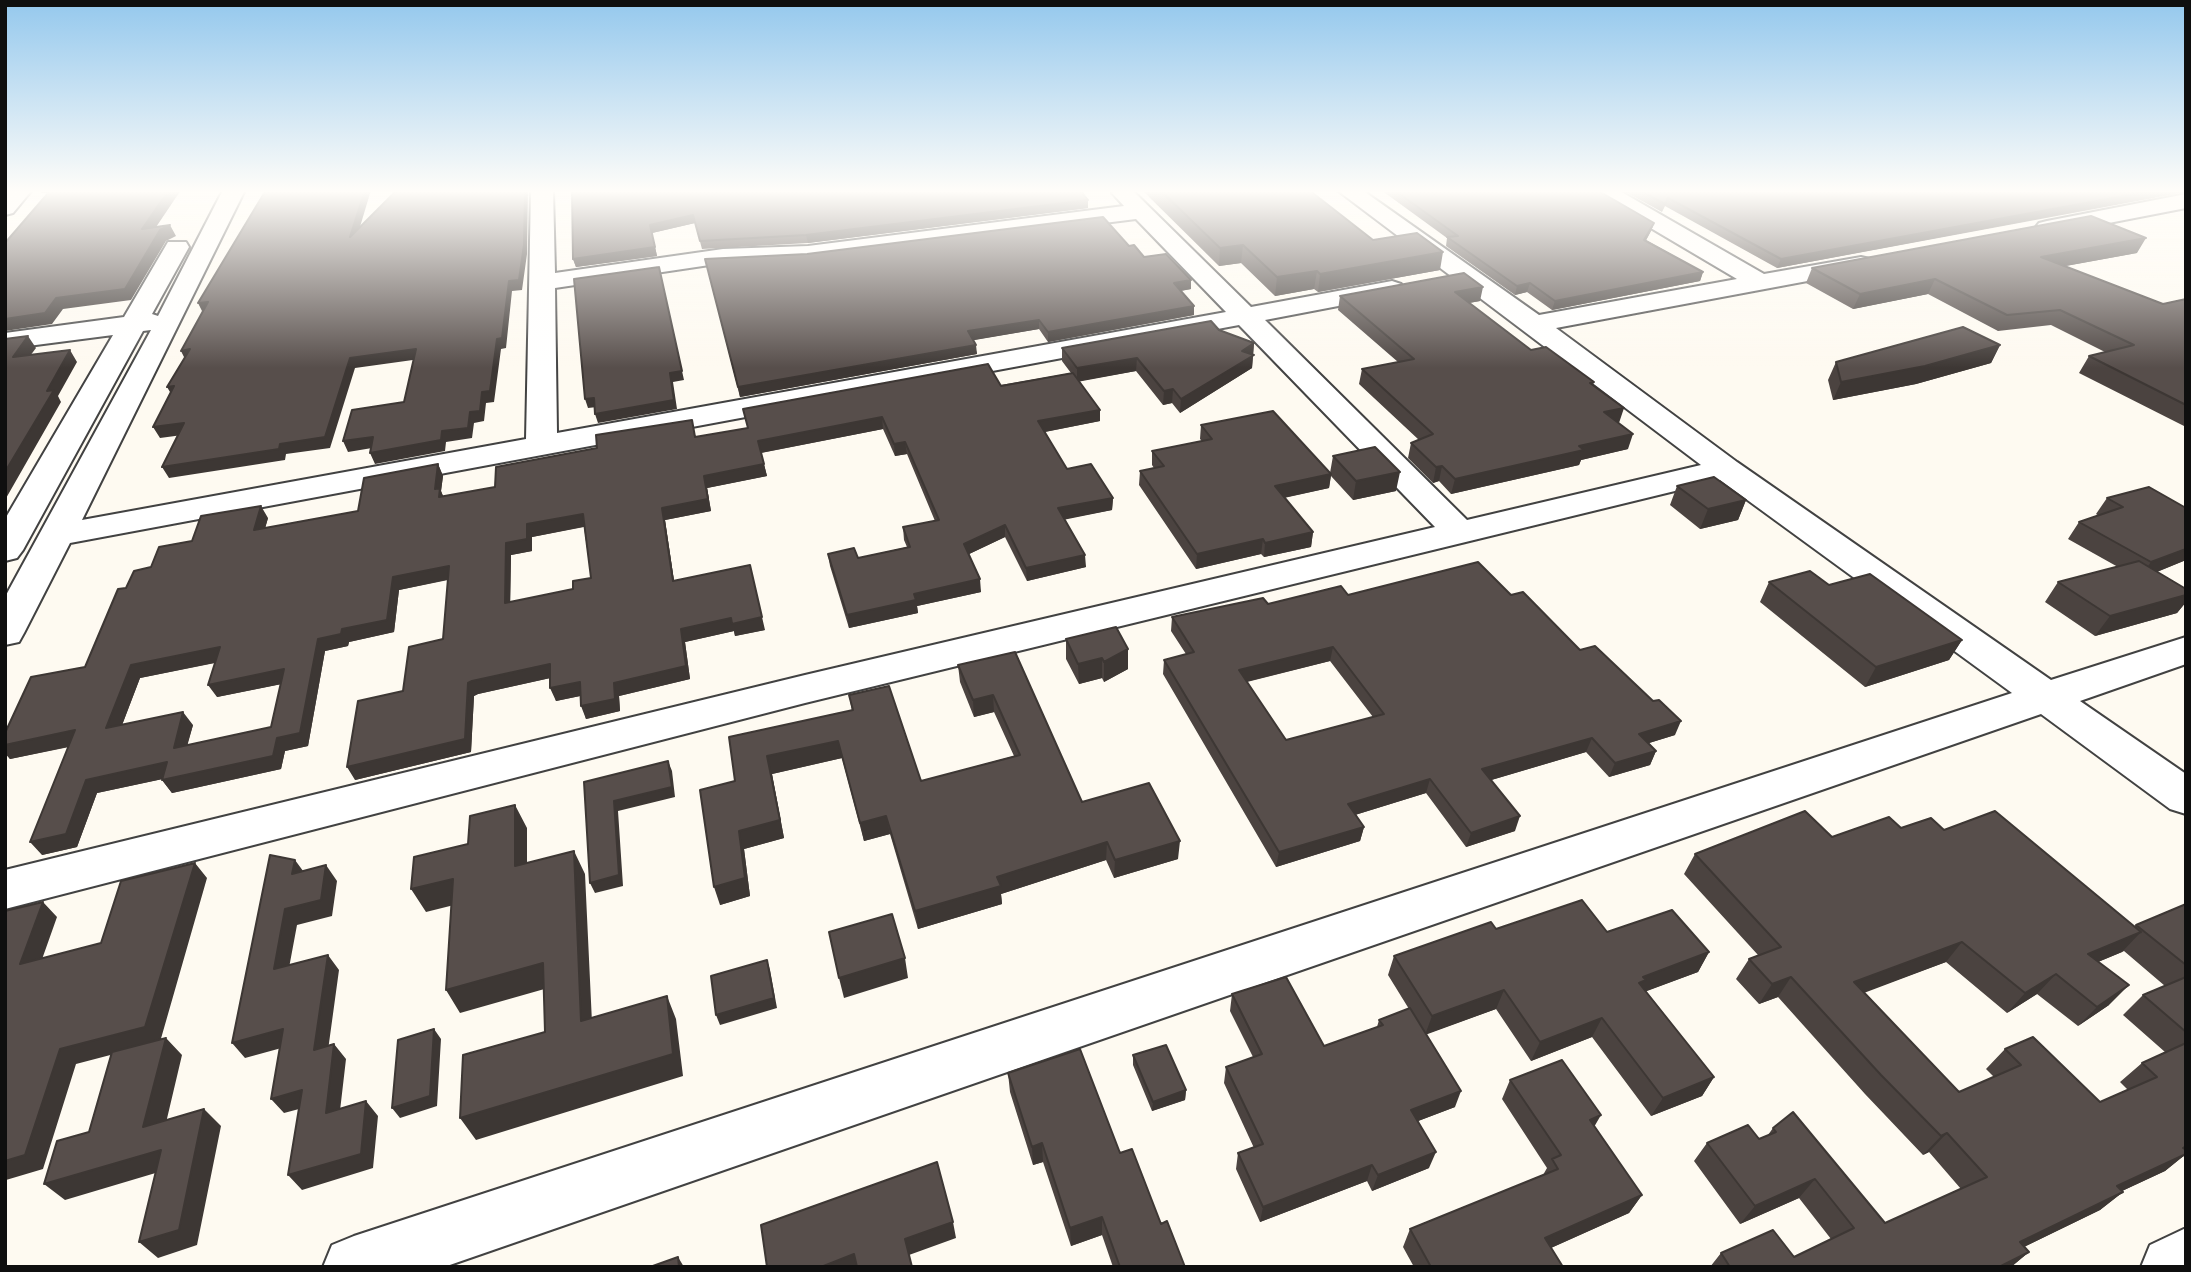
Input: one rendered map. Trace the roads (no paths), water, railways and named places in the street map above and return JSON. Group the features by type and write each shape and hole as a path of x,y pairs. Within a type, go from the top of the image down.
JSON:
{"street":[{"path":"5,633 55,535 182,249"},
{"path":"5,550 197,249"},
{"path":"542,249 542,443"},
{"path":"542,282 723,257 837,249"},
{"path":"1179,249 1459,532"},
{"path":"1429,249 1534,324 1726,469 2050,697 2186,797"},
{"path":"1704,249 1761,283"},
{"path":"1534,324 1884,259"},
{"path":"55,535 542,443 1466,276"},
{"path":"5,341 147,329"},
{"path":"5,356 147,329"},
{"path":"5,890 818,686 1726,469"},
{"path":"354,1267 2186,650"},
{"path":"2172,1267 2186,1259"}]}
